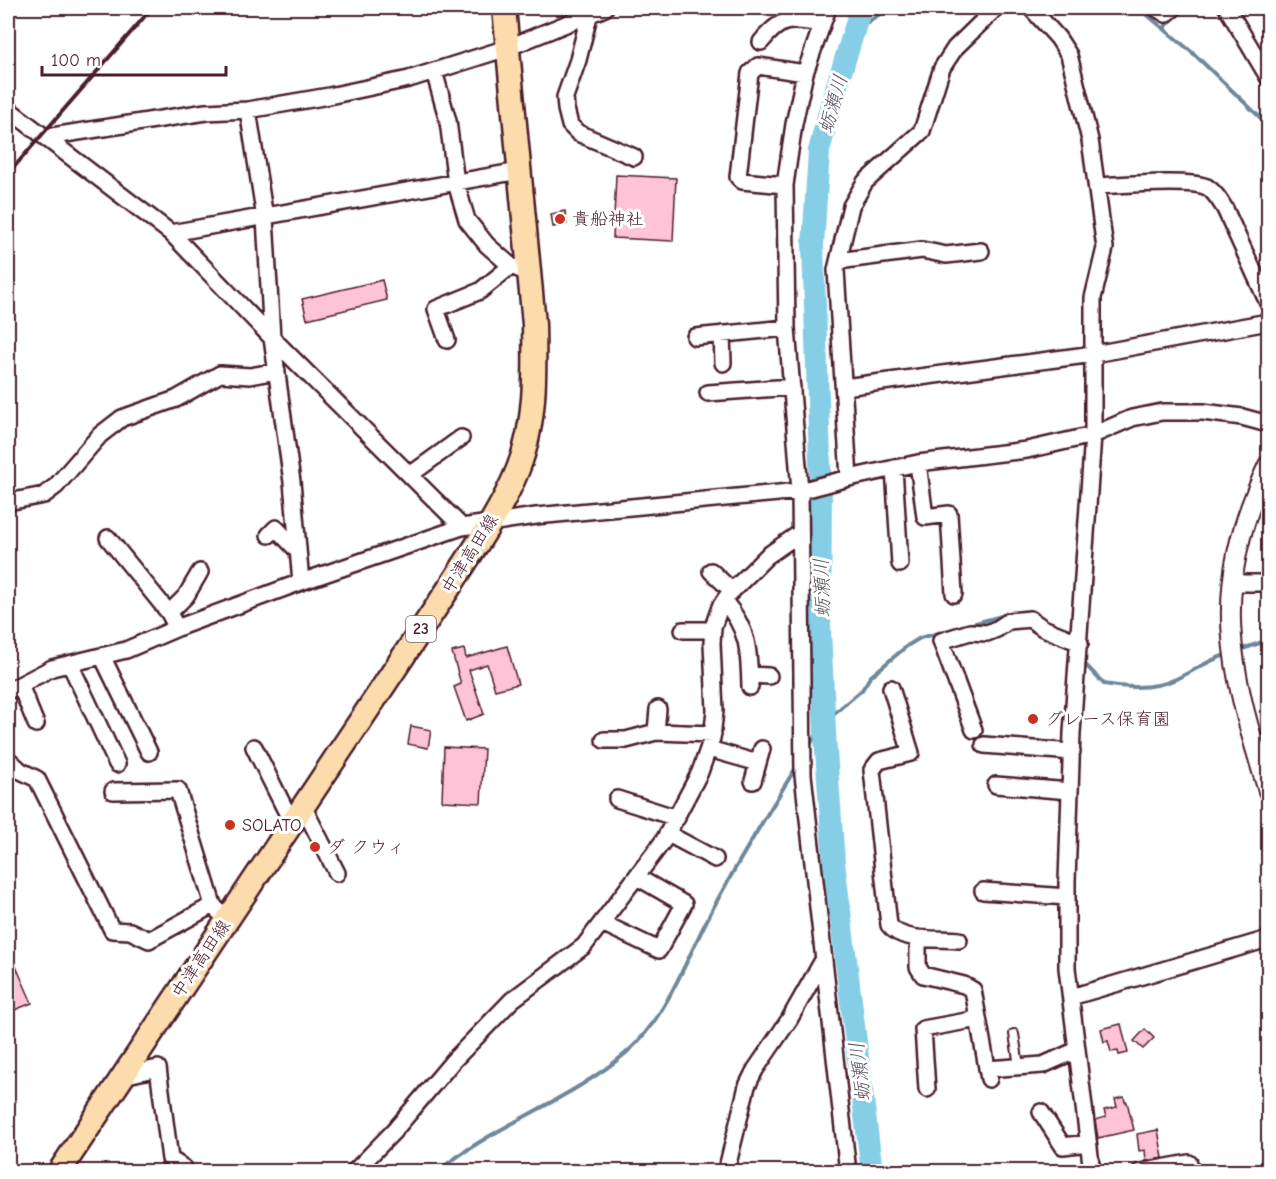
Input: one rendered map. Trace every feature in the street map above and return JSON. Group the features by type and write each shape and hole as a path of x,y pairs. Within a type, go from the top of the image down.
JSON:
{"main road":[{"name":"中津高田線","path":"59,1172 123,1076 220,913 298,815 492,521 519,467 531,415 535,374 534,324 520,270 519,171 504,8"}],"street":[{"path":"828,8 805,73 794,124 785,185 787,328 803,491 800,533 803,776 822,962 848,1172"},
{"path":"846,479 844,387 836,270 851,206 865,182 922,131 942,68 955,48 996,8"},
{"path":"1030,8 1058,38 1069,55 1090,140 1105,248 1093,298 1093,435 1072,752 1067,897 1067,968 1092,1172"},
{"path":"1156,8 1166,14 1174,8"},
{"path":"1227,8 1269,77"},
{"path":"46,137 206,112 248,110 329,96 434,71 507,48 596,9"},
{"path":"596,9 565,97 570,125 578,133 634,157"},
{"path":"761,42 779,24 789,20 822,24"},
{"path":"785,185 742,181 738,177 750,73 758,66 805,73"},
{"path":"434,71 448,122 456,183 467,220 487,244 520,270 480,291 436,309 447,340"},
{"path":"8,109 171,233 272,338 462,527"},
{"path":"248,110 265,218 272,338 292,482 301,582"},
{"path":"171,233 519,171"},
{"path":"1097,186 1193,184 1209,189 1219,198 1225,209 1269,303"},
{"path":"838,261 922,250 945,255 981,251"},
{"path":"844,387 1094,354 1269,322"},
{"path":"694,337 787,328"},
{"path":"722,334 723,363"},
{"path":"8,502 44,495 56,486 100,435 122,418 176,399 220,374 250,376 277,371"},
{"path":"708,393 792,387"},
{"path":"36,724 14,688 52,668 126,650 177,628 301,582 462,527 492,521 803,491 918,463 1027,450 1093,435 1132,418 1162,412 1203,411 1269,424"},
{"path":"410,475 461,438"},
{"path":"918,463 925,517 949,514 954,594"},
{"path":"1269,465 1246,519 1236,556 1230,629 1234,663 1244,710 1269,790"},
{"path":"894,468 900,564"},
{"path":"268,535 276,528 298,552"},
{"path":"354,1172 394,1131 453,1061 512,1000 575,954 602,923 668,834 709,749 713,734 716,711 712,643 713,630 720,607 767,556 800,533"},
{"path":"108,538 169,613 177,628"},
{"path":"711,571 728,596 748,643 750,681 769,676"},
{"path":"169,613 186,596 200,572"},
{"path":"1232,583 1269,583"},
{"path":"974,730 941,641 970,632 987,633 1009,621 1030,620 1043,628 1080,643"},
{"path":"683,630 713,630"},
{"path":"102,656 149,752"},
{"path":"70,664 117,764"},
{"path":"891,688 910,753 879,761 872,770 890,928 918,938 958,940"},
{"path":"656,732 658,709"},
{"path":"604,740 626,740 656,732 713,734"},
{"path":"984,745 1072,752"},
{"path":"254,747 337,873"},
{"path":"709,749 760,756 753,782"},
{"path":"8,759 21,771 37,779 112,930 130,931 149,940 220,913 178,790 113,791"},
{"path":"996,785 1070,791"},
{"path":"617,799 677,818"},
{"path":"668,834 715,859"},
{"path":"602,923 659,950 684,904 637,877"},
{"path":"983,891 1067,897"},
{"path":"918,938 918,967 921,973 929,978 973,990 988,1074 1019,1066 1043,1065 1077,1050"},
{"path":"1071,997 1269,939"},
{"path":"726,1172 747,1086 822,962"},
{"path":"927,1089 923,1029 978,1019"},
{"path":"123,1076 158,1068 170,1159 184,1168 185,1172"},
{"path":"1041,1112 1064,1146 1088,1143"},
{"path":"1140,1172 1189,1163"}],"lane":[{"path":"1014,1034 1019,1066"}],"building":[{"path":"616,175 676,178 673,241 613,238"},
{"path":"565,211 567,224 553,227 551,214"},
{"path":"382,280 387,300 307,319 302,299"},
{"path":"507,646 518,684 495,690 487,664 469,670 484,714 466,721 454,687 461,684 452,652 464,649 466,658"},
{"path":"411,726 431,730 428,748 408,744"},
{"path":"444,747 484,749 481,803 442,801"},
{"path":"8,948 32,1003 12,1011 8,1000"},
{"path":"1121,1024 1128,1053 1119,1055 1118,1051 1111,1052 1108,1041 1104,1042 1101,1029"},
{"path":"1145,1029 1154,1038 1143,1049 1134,1041"},
{"path":"1124,1097 1134,1130 1098,1138 1095,1120 1106,1117 1104,1110 1117,1107 1115,1099"},
{"path":"1158,1130 1163,1158 1146,1161 1145,1150 1139,1151 1137,1134"}],"waterway":[{"name":"蛎瀬川","path":"861,8 819,151 813,245 821,492 820,630 826,751 834,862 872,1172"},
{"path":"853,33 888,8"},
{"path":"1139,8 1194,54 1268,125"},
{"path":"1165,27 1184,8"},
{"path":"808,748 825,721 862,690 870,677 907,646 920,638 1009,614"},
{"path":"1240,650 1268,640"},
{"path":"1081,660 1104,684 1141,687 1168,682 1228,654"},
{"path":"437,1172 483,1140 580,1086 604,1070 640,1040 673,990 729,879 798,764"}],"railway":[{"path":"8,174 152,8"}],"place":[{"name":"貴船神社","path":"560,219"},
{"name":"グレース保育園","path":"1033,719"},
{"name":"SOLATO","path":"230,825"},
{"name":"ダ クウィ","path":"315,847"}]}
